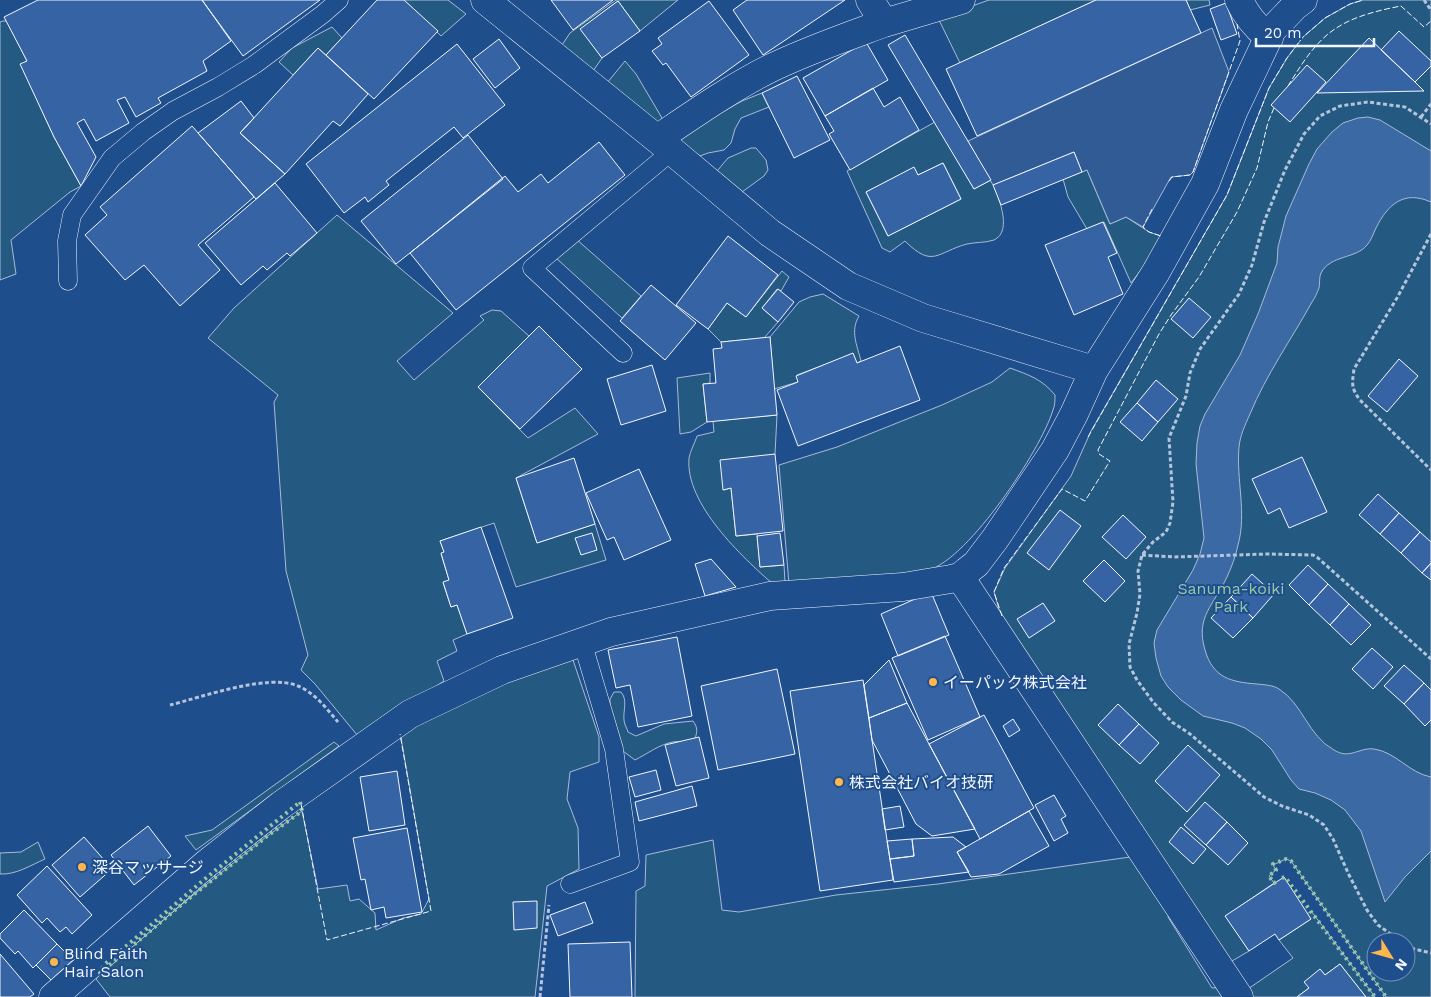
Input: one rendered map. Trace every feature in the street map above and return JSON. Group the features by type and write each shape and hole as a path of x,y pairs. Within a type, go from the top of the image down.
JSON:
{"street":[{"path":"485,0 665,145 770,233 848,286 923,318 1094,370"},
{"path":"870,0 884,23"},
{"path":"665,145 702,108 769,69 825,44 884,23 961,0"},
{"path":"1239,0 1253,24 1269,38"},
{"path":"53,997 206,864 281,805 410,714 502,670 610,632 770,596 903,587 960,577 976,564 995,539 1055,450 1094,370 1156,272 1206,184 1234,110 1272,30 1281,19 1303,0"},
{"path":"960,577 1238,997"}],"lane":[{"path":"68,281 68,241 72,215 112,158 143,132 173,111 254,65 339,0"},
{"path":"623,353 532,268 665,145"},
{"path":"570,884 630,862 614,749 582,641"}],"path":[{"path":"1424,0 1431,10"},
{"path":"1388,932 1378,925 1367,910 1333,839 1324,825 1309,815 1282,806 1264,797 1190,734 1172,722 1136,680 1130,667 1129,644 1140,594 1138,571 1142,554 1166,532 1170,523 1173,502 1169,438 1186,396 1190,373 1200,349 1239,294 1252,265 1264,222 1284,170 1304,134 1320,116 1340,106 1368,102 1405,107 1431,124"},
{"path":"1420,117 1431,104"},
{"path":"1431,234 1397,298 1354,369 1352,382 1353,390 1360,400 1431,470"},
{"path":"1142,554 1154,556 1306,554 1318,558 1431,659"},
{"path":"170,705 264,682 286,682 300,686 311,693 364,746"},
{"path":"540,997 549,898 558,888 570,884"},
{"path":"1416,949 1431,953"}],"green space":[{"path":"404,0 448,0 466,14 441,36"},
{"path":"616,0 678,0 640,31 618,1 581,29 602,58 593,71 562,45 570,33"},
{"path":"989,0 1096,0 960,63 938,18"},
{"path":"1186,0 1209,0 1210,5 1190,10"},
{"name":"Sanuma-koiki Park","path":"1363,0 1431,0 1431,997 1386,997 1376,982 1416,982 1416,932 1366,932 1366,968 1291,861 1286,859 1273,865 1276,870 1269,876 1274,883 1226,916 1249,951 1227,964 1181,891 1168,917 1212,988 1225,987 1245,997 635,997 636,891 645,886 646,855 713,840 722,910 739,912 836,895 938,884 1130,857 1162,857 1124,799 1116,798 1000,613 994,592 1005,568 1071,476 1091,431 1227,195 1269,88 1287,58 1303,37 1325,18 1350,4"},
{"path":"7,21 27,61 21,64 54,137 81,186 70,192 11,240 16,274 0,280 0,22"},
{"path":"332,27 342,38 326,55 318,48 293,75 279,62 292,48"},
{"path":"625,61 636,74 662,118 658,125 607,83"},
{"path":"762,93 769,107 741,118 731,143 724,150 697,157 674,139 742,101"},
{"path":"935,122 974,189 991,180 1000,202 1003,229 994,240 967,244 935,256 922,254 905,241 890,252 882,248 847,171","holes":["943,163 961,199 888,236 866,192 914,168 918,175"]},
{"path":"751,148 756,148 766,160 768,170 764,176 742,192 717,171 728,158"},
{"path":"1087,170 1110,224 1126,217 1149,232 1161,236 1147,262 1131,283 1104,222 1087,229 1068,197 1063,179"},
{"path":"337,215 453,313 397,361 414,380 484,320 480,316 492,310 501,311 529,336 478,387 528,438 575,408 598,434 516,478 537,543 595,524 606,560 516,587 494,523 440,541 444,552 441,554 449,580 443,583 451,607 457,605 467,634 453,640 457,651 437,661 444,681 358,736 301,670 308,655 286,571 274,402 278,395 208,338 234,308"},
{"path":"576,239 641,296 622,318 556,258"},
{"path":"782,271 789,277 781,291 777,289 762,308 778,322 764,338 721,342 708,329 727,303 746,317"},
{"path":"823,294 859,316 856,322 855,333 861,361 857,363 853,354 797,375 798,382 774,389 770,337 799,302"},
{"path":"1010,368 1029,375 1045,385 1055,395 1054,407 1046,428 1019,475 983,525 964,546 945,561 926,571 831,582 789,584 779,465 837,447 942,405 992,382"},
{"path":"710,373 710,383 703,384 707,422 691,432 680,434 677,378"},
{"path":"777,415 775,454 724,490 731,488 736,536 757,534 760,567 784,565 785,582 774,585 732,545 706,511 696,493 690,476 689,458 697,436 714,432 713,421"},
{"path":"572,657 599,737 599,762 570,772 567,799 578,828 579,869 547,886 535,997 110,997 96,979 100,973 187,900 302,811 318,889 347,885 350,901 359,899 375,913 376,930 403,918 421,914 429,899 400,732 440,708"},
{"path":"614,692 621,692 623,695 625,705 624,722 628,732 636,736 664,724 693,721 697,732 693,743 668,743 635,760 623,751 610,710 610,699"},
{"path":"334,742 339,746 196,850 185,836 212,830"},
{"path":"38,842 45,859 18,871 0,874 0,853 21,852"},
{"path":"1311,911 1375,997 1366,997 1340,964 1325,975 1320,969 1309,988 1297,997 1250,997 1245,991 1293,958 1279,940 1311,919 1307,914"}],"shaded area":[{"path":"1212,28 1229,72 1193,172 1190,175 1171,177 1143,227 1126,217 1110,224 1087,170 1082,172 1074,152 993,185 968,141"},
{"path":"1368,117 1380,120 1431,151 1431,202 1413,198 1398,202 1386,212 1367,245 1356,253 1330,263 1321,273 1316,295 1263,385 1242,435 1238,459 1241,533 1230,570 1207,612 1202,629 1208,659 1218,673 1231,680 1269,685 1279,689 1294,703 1318,737 1334,750 1345,754 1369,749 1382,751 1423,775 1431,777 1431,851 1405,877 1385,902 1361,831 1345,810 1331,800 1299,789 1272,750 1261,739 1245,728 1203,716 1181,700 1168,687 1161,676 1154,643 1157,630 1193,570 1204,538 1196,464 1200,426 1205,414 1240,355 1258,314 1277,263 1278,247 1286,216 1317,149 1343,123"}],"building":[{"path":"38,0 202,0 231,41 203,61 207,71 158,98 161,103 136,117 125,97 117,100 129,123 96,141 84,119 77,123 96,157 81,186 54,137 20,64 27,61 4,17"},
{"path":"202,0 320,0 243,56"},
{"path":"377,0 404,0 438,31 374,99 326,55"},
{"path":"551,0 613,0 573,30"},
{"path":"747,0 845,0 763,55 733,10"},
{"path":"1096,0 1186,0 1201,33 977,136 946,69"},
{"path":"618,1 640,31 602,58 580,29"},
{"path":"709,1 749,55 691,97 666,63 663,65 652,51 662,44 658,38"},
{"path":"1226,3 1237,34 1221,40 1210,9"},
{"path":"1399,31 1431,61 1431,66 1415,82 1381,50"},
{"path":"905,35 991,180 974,189 888,45"},
{"path":"1369,38 1415,82 1424,91 1317,93"},
{"path":"499,39 520,68 495,88 473,59"},
{"path":"866,42 888,80 825,116 803,78"},
{"path":"457,44 505,105 463,138 454,127 386,181 389,185 368,202 365,197 344,213 306,164"},
{"path":"318,48 368,94 340,126 333,121 285,174 240,133"},
{"path":"1307,65 1326,82 1290,122 1271,105"},
{"path":"797,76 830,140 794,158 762,93"},
{"path":"873,88 884,107 900,97 919,130 850,170 829,134 834,131 825,116"},
{"path":"241,101 254,118 240,133 285,174 256,199 198,133"},
{"path":"192,126 254,197 198,245 220,270 180,306 144,265 125,280 85,235 107,215 100,207"},
{"path":"468,135 503,179 396,264 361,221"},
{"path":"599,142 625,175 456,310 410,253 505,176 518,192 541,174 548,183"},
{"path":"1074,152 1082,172 1001,205 993,185"},
{"path":"943,163 961,199 888,236 866,192 914,167 918,175"},
{"path":"275,183 317,233 290,256 287,253 267,270 263,266 241,285 205,243"},
{"path":"1103,222 1117,253 1108,257 1123,294 1074,315 1045,245"},
{"path":"728,236 778,275 746,317 727,303 708,329 676,305"},
{"path":"651,285 696,323 665,360 620,321"},
{"path":"778,289 794,302 778,322 762,308"},
{"path":"1189,298 1211,317 1193,338 1171,319"},
{"path":"539,326 582,369 520,429 478,387"},
{"path":"770,337 777,415 707,422 703,384 716,383 713,349 722,348 721,342"},
{"path":"900,346 920,400 798,446 777,390 798,382 796,376 853,353 857,363"},
{"path":"1399,359 1418,376 1387,412 1368,396"},
{"path":"652,365 666,411 621,425 607,379"},
{"path":"1156,380 1178,399 1158,422 1137,403"},
{"path":"1137,403 1158,422 1142,441 1120,422"},
{"path":"775,454 783,531 736,536 731,488 723,490 720,460"},
{"path":"1302,457 1327,512 1289,528 1280,508 1268,514 1252,479"},
{"path":"574,458 595,524 537,543 516,478"},
{"path":"639,469 671,540 624,560 614,537 607,540 586,493"},
{"path":"1378,494 1399,513 1380,534 1359,515"},
{"path":"1060,510 1081,526 1049,570 1027,553"},
{"path":"1399,513 1420,532 1401,553 1380,534"},
{"path":"1123,515 1146,537 1126,559 1102,537"},
{"path":"481,527 513,618 467,634 457,605 451,607 443,582 449,580 441,553 444,552 440,541"},
{"path":"1420,532 1431,542 1431,563 1422,573 1401,553"},
{"path":"592,533 597,550 581,555 575,538"},
{"path":"780,533 784,565 760,567 757,536"},
{"path":"711,559 736,587 705,596 695,564"},
{"path":"1104,560 1125,581 1105,602 1083,581"},
{"path":"1431,563 1431,580 1422,573"},
{"path":"1308,565 1328,584 1309,605 1289,585"},
{"path":"1252,574 1274,594 1253,618 1231,597"},
{"path":"1328,584 1349,604 1330,625 1309,605"},
{"path":"931,592 949,635 898,656 881,614"},
{"path":"1231,597 1253,618 1233,638 1211,618"},
{"path":"1043,603 1055,621 1029,638 1017,619"},
{"path":"1349,604 1371,625 1351,645 1330,625"},
{"path":"945,636 980,717 928,740 892,658"},
{"path":"677,637 692,716 638,727 630,685 616,688 608,650"},
{"path":"1372,648 1393,667 1373,689 1352,669"},
{"path":"889,660 907,703 869,718 864,685"},
{"path":"1404,665 1424,683 1404,704 1384,686"},
{"path":"777,669 795,754 718,770 701,686"},
{"path":"863,680 893,880 820,891 790,691"},
{"path":"1424,683 1431,690 1431,720 1425,726 1404,704"},
{"path":"907,703 975,829 932,836 916,824 872,740 869,718"},
{"path":"1118,704 1139,724 1119,745 1098,725"},
{"path":"984,715 1034,808 980,839 929,744"},
{"path":"1013,719 1020,730 1009,737 1003,726"},
{"path":"1139,724 1159,743 1140,764 1119,745"},
{"path":"699,737 709,778 676,786 665,745"},
{"path":"1188,745 1220,775 1187,812 1155,781"},
{"path":"656,770 661,790 635,797 629,777"},
{"path":"397,771 405,825 369,831 360,777"},
{"path":"692,786 697,806 639,821 635,802"},
{"path":"1054,795 1066,816 1061,819 1068,833 1054,841 1035,805"},
{"path":"1205,802 1227,822 1206,845 1184,825"},
{"path":"900,806 904,827 885,830 882,809"},
{"path":"1029,811 1049,846 999,874 971,877 957,852"},
{"path":"1227,822 1248,843 1228,865 1206,845"},
{"path":"148,826 171,856 134,885 111,855"},
{"path":"1181,827 1206,849 1193,864 1169,842"},
{"path":"407,828 422,912 386,918 384,907 371,910 365,879 361,880 353,838"},
{"name":"深谷マッサージ","path":"84,837 112,869 80,897 52,865"},
{"path":"953,837 966,847 957,852 969,872 894,882 890,859 914,856 912,839"},
{"path":"912,839 914,856 890,859 887,841"},
{"path":"47,866 92,915 72,934 66,927 60,932 47,918 42,923 17,895"},
{"path":"1284,877 1311,919 1279,940 1275,934 1249,951 1225,916"},
{"path":"537,901 537,928 514,930 513,902"},
{"path":"585,902 593,923 558,936 550,915"},
{"path":"24,910 57,944 33,968 18,951 15,954 0,938 0,934"},
{"path":"630,942 632,997 570,997 568,944"},
{"name":"Blind Faith Hair Salon","path":"57,944 73,960 51,980 36,965"},
{"path":"0,954 34,994 30,997 0,997"},
{"path":"1340,964 1366,997 1297,997 1309,988 1304,982 1320,969 1325,975"}],"hedge":[{"path":"300,802 302,811 187,900 100,973 104,965 206,878 300,802"},
{"path":"1276,882 1274,883 1269,876 1276,870 1273,864 1286,859 1291,861 1386,997"},
{"path":"1282,878 1285,877 1375,997"}],"fence":[{"path":"1088,437 1227,195 1269,88 1287,58 1303,37 1325,18 1350,4 1363,0"},
{"path":"1288,86 1298,70 1323,39 1330,32 1352,20 1401,6 1424,27 1431,21"},
{"path":"1169,181 1172,177 1190,175 1193,172 1240,41 1237,24"},
{"path":"1002,616 994,592 1004,568 1062,489 1085,501 1110,461 1099,454 1098,450 1159,334 1199,277 1237,212 1257,168 1268,122 1274,108"},
{"path":"1152,209 1143,227 1149,232 1161,236"},
{"path":"301,804 327,940 431,911 400,734"}],"place":[{"name":"イーパック株式会社","path":"933,682"},
{"name":"株式会社バイオ技研","path":"839,782"},
{"name":"深谷マッサージ","path":"82,867"},
{"name":"Blind Faith Hair Salon","path":"54,962"}]}
